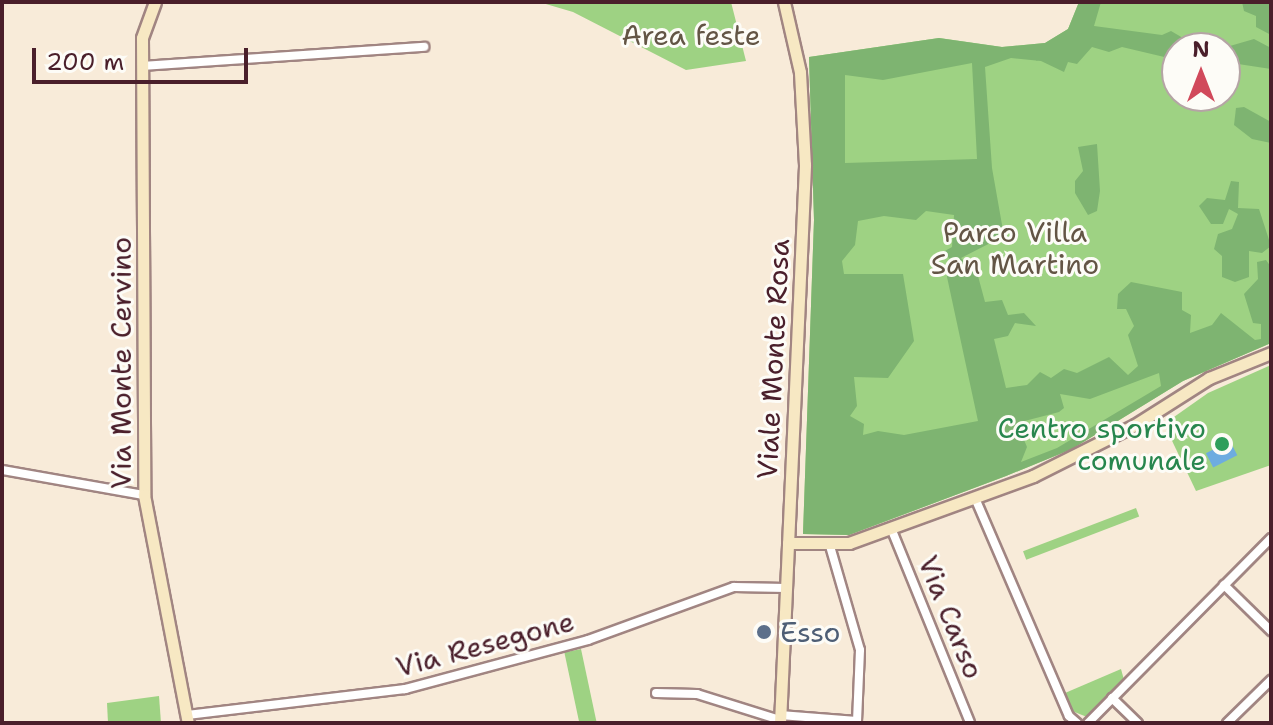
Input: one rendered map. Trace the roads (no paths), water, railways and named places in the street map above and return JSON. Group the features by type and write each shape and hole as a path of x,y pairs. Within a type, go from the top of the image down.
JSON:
{"street":[{"name":"Via Monte Cervino","path":"155,2 144,25 142,66 144,495 188,719"},
{"name":"Viale Monte Rosa","path":"780,719 805,165 800,72 784,2"},
{"path":"142,66 424,47"},
{"path":"788,543 830,546 975,498 1079,456 1209,378 1271,353"},
{"path":"2,470 144,495"},
{"path":"975,498 1069,716 1077,723"},
{"name":"Via Carso","path":"891,528 970,723"},
{"path":"1088,723 1271,538"},
{"path":"656,693 697,694 780,719 857,722 860,650 830,546"},
{"path":"1224,585 1271,631"},
{"name":"Via Resegone","path":"188,719 405,689 588,640 734,587 786,588"},
{"path":"1227,723 1271,680"},
{"path":"1112,698 1138,723"}],"water":[{"path":"1230,441 1237,455 1213,468 1206,453"}],"place":[{"name":"Centro sportivo comunale","path":"1222,444"},
{"name":"Esso","path":"764,632"}],"park label":[{"name":"Area feste","path":"691,35"},
{"name":"Parco Villa San Martino","path":"1015,248"}]}
